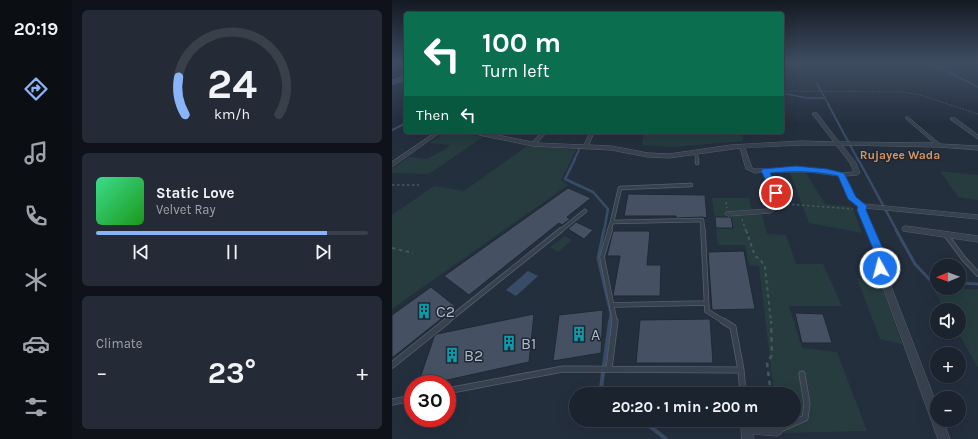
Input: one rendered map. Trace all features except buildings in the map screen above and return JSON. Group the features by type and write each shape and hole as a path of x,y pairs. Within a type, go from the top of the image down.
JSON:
{"street":[{"path":"742,147 749,169 754,171 796,168 841,174 857,173 853,164 815,114"},
{"path":"908,118 939,145"},
{"path":"953,119 978,137"},
{"path":"392,165 436,134"},
{"path":"484,134 533,144 611,148 648,155 669,156 742,147 802,144 939,145 978,148"},
{"path":"533,144 543,134"},
{"path":"586,147 591,134"},
{"path":"728,214 770,211 781,204 765,171"},
{"path":"841,174 852,199 862,208 881,256 880,268 944,439"},
{"path":"862,208 978,217"},
{"path":"906,229 978,239"},
{"path":"747,427 777,430"}],"lane":[{"path":"696,152 697,163"},
{"path":"609,369 615,323 602,257 620,188 692,185"},
{"path":"392,365 585,211"},
{"path":"612,222 702,220 707,311 733,327 741,370 742,387"},
{"path":"946,235 964,260 978,274"},
{"path":"612,305 706,303"},
{"path":"456,389 563,369 741,370"},
{"path":"777,430 805,418 807,404 802,374"},
{"path":"392,402 404,400"}],"path":[{"path":"784,90 903,92 920,95 978,114"},
{"path":"392,185 419,185"},
{"path":"781,204 862,208"},
{"path":"740,214 755,256 760,259 765,267 772,327 772,354 767,363 771,387"},
{"path":"392,248 413,254"}],"green space":[{"path":"444,134 461,134 483,137 429,174 392,173 392,169 409,157 427,159 450,145 429,143"},
{"path":"644,134 742,134 743,141 671,147 642,145"},
{"path":"530,144 576,150 561,180 568,185 392,309 392,215 434,186 464,191"},
{"path":"940,171 978,175 978,200 958,197"},
{"path":"790,173 806,173 825,204 852,207 862,233 809,223"},
{"path":"712,198 749,198 752,211 761,211 767,234 786,235 796,264 823,264 842,306 789,306 802,348 837,352 867,431 778,433 778,427 801,427 801,387 773,387 759,266 749,265 745,245 718,245"},
{"path":"565,236 572,240 558,252 550,247"},
{"path":"857,278 880,280 902,344 880,339"},
{"path":"966,289 978,289 978,368 962,339 966,339 966,303 941,303 937,295 966,295"}],"water":[{"path":"528,271 538,276 516,296 506,290"}],"waterway":[{"path":"969,82 978,87"},
{"path":"817,84 829,105"},
{"path":"784,93 807,98 824,98"},
{"path":"828,104 858,160"},
{"path":"392,130 404,124"},
{"path":"574,160 579,150"},
{"path":"575,159 565,179 593,192 608,209 604,231"},
{"path":"858,159 897,231"},
{"path":"604,230 598,258 611,314 610,322"},
{"path":"896,230 915,264 930,280"},
{"path":"966,283 978,284"},
{"path":"601,387 610,321"},
{"path":"651,427 666,439"}],"place":[{"name":"C2","path":"424,311"},
{"name":"A","path":"579,334"},
{"name":"B1","path":"509,343"},
{"name":"B2","path":"452,355"}],"district":[{"name":"Rujayee Wada","path":"900,155"}],"route":[{"path":"776,193 765,171 796,168 841,174 852,199 862,206 861,210 881,256 880,268"}]}
